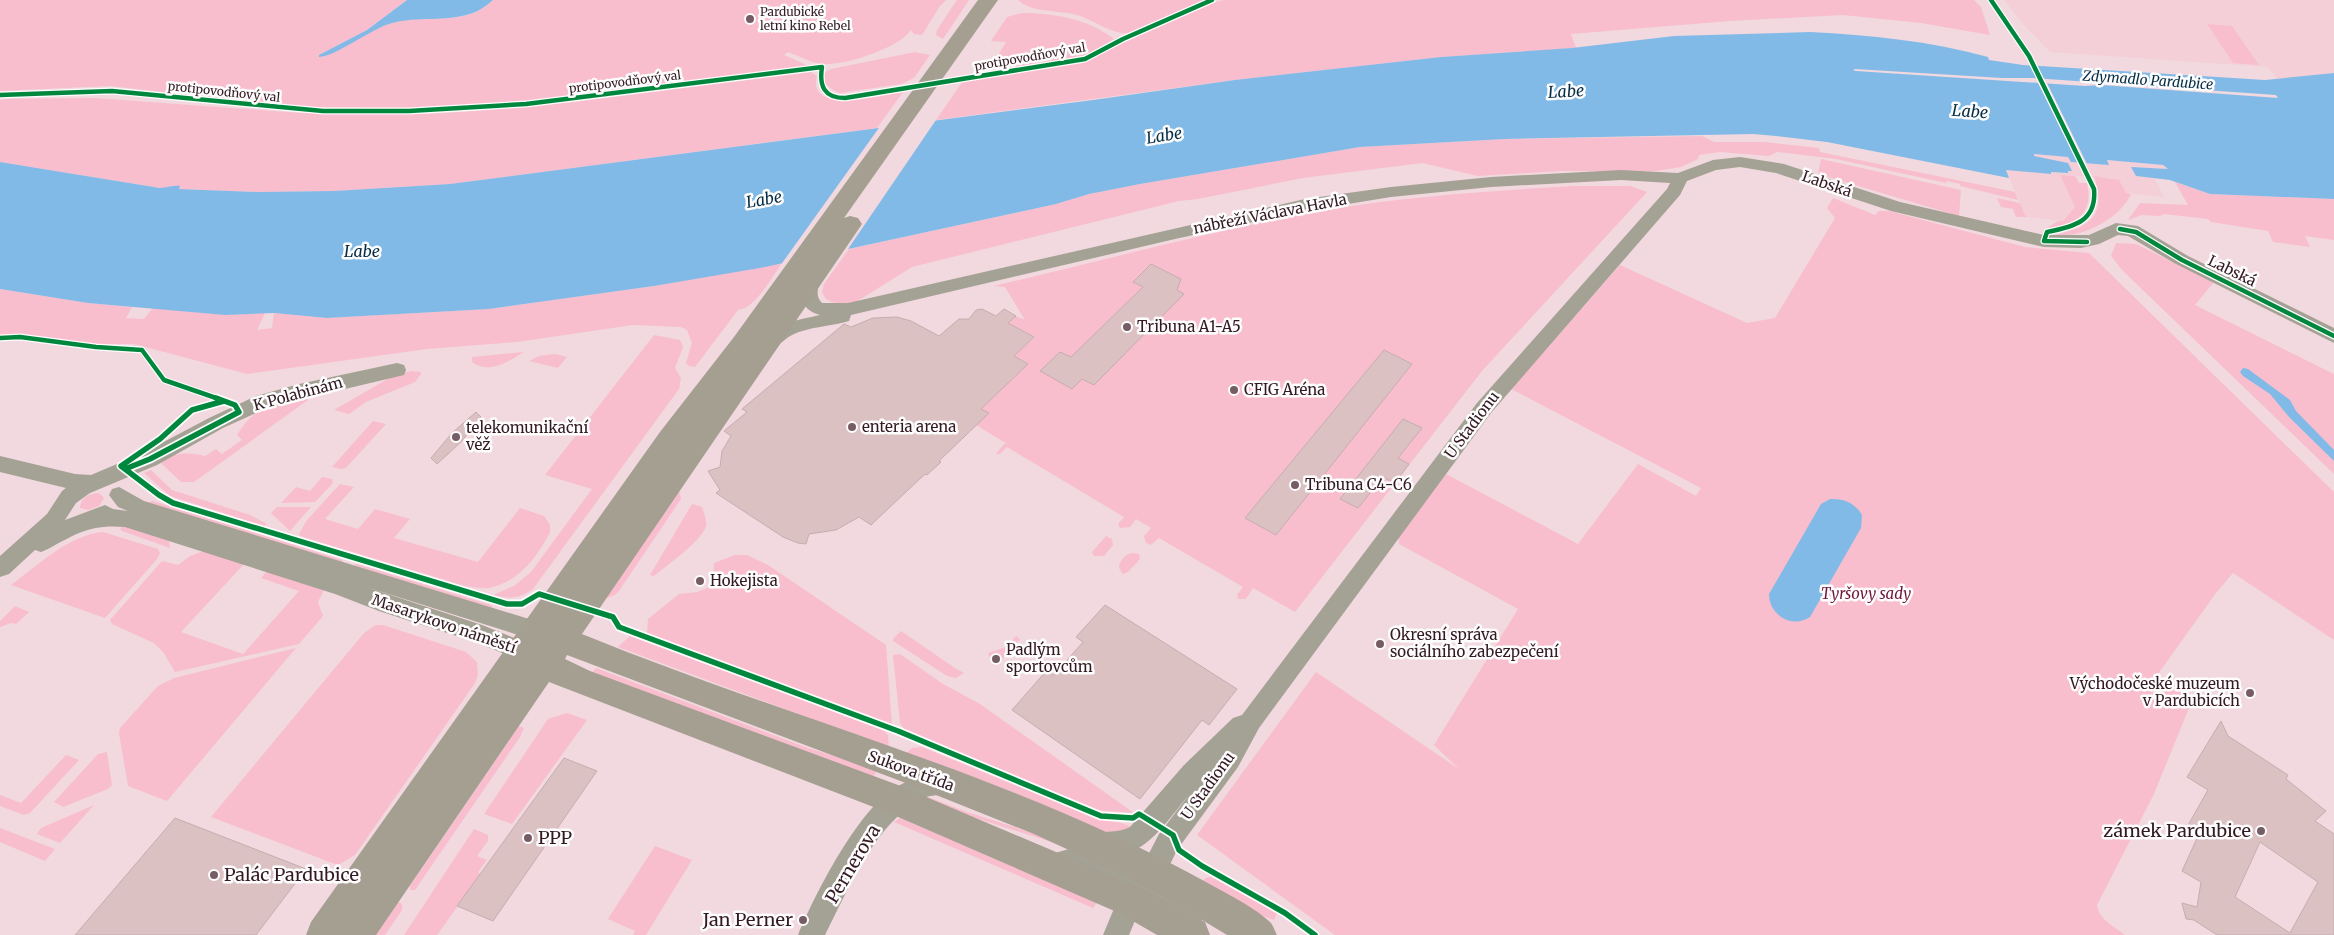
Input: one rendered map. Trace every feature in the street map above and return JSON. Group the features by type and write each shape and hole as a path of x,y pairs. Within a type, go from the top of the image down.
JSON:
{"main road":[{"path":"541,646 763,348 785,316 803,258 988,0"},
{"path":"354,935 541,646 670,440 737,352 796,282 963,60 1003,0"},
{"name":"Sukova třída","path":"541,646 603,657 956,788 1089,841 1138,879 1192,935"},
{"name":"Sukova třída","path":"541,646 559,672 579,681 898,801 1050,866 1138,879 1254,932"},
{"name":"Masarykovo náměstí","path":"324,935 541,646"}],"street":[{"name":"Labská","path":"1680,178 1713,165 1752,162 1778,168 1898,207 2044,241 2087,242 2120,229 2136,232 2182,260 2334,336"},
{"name":"nábřeží Václava Havla","path":"763,348 788,329 868,306 1174,232 1336,200 1462,184 1547,178 1621,176 1680,178"},
{"name":"U Stadionu","path":"1138,879 1230,759 1251,721 1484,408 1674,191 1680,178"},
{"name":"nábřeží Václava Havla","path":"796,282 810,303 819,309 838,310 868,306"},
{"path":"785,316 797,322 810,324"},
{"name":"K Polabinám","path":"0,568 43,531 75,492 150,459 216,422 263,401 299,391 397,370"},
{"name":"K Polabinám","path":"0,568 54,535 111,508 119,493 150,459"},
{"path":"8,467 75,482 113,483 118,487 119,493"},
{"path":"8,467 54,492 63,507 62,513 68,520 89,520"},
{"name":"Masarykovo náměstí","path":"119,493 125,501 138,507 496,618 541,646"},
{"name":"Masarykovo náměstí","path":"89,520 106,517 125,519 340,586 379,602 541,646"},
{"name":"U Stadionu","path":"1089,841 1115,844 1128,842 1139,835 1192,773 1248,718 1278,685"},
{"name":"Pernerova","path":"812,935 863,840 878,820 898,801 913,790 926,784 933,783 956,788"},
{"name":"U Stadionu","path":"1138,879 1138,845 1151,822"},
{"path":"1116,935 1138,879"}],"shaded area":[{"path":"2004,0 2334,0 2334,73 2277,79 2268,67 2050,52 2022,23"},
{"path":"2034,154 2068,157 2071,162 2108,164 2107,160 2163,165 2168,169 2132,168 2136,176 2154,178 2164,197 2126,193 2111,178 2061,175 2075,207 2063,221 2026,217 2006,170 2051,174 2050,172 2068,173 2068,163 2034,156"}],"green space":[{"path":"0,0 407,0 367,30 319,55 322,57 391,23 404,20 458,17 482,9 493,0 946,0 940,6 922,35 914,34 911,30 905,37 884,49 846,62 820,64 788,52 784,55 811,67 486,106 428,108 295,107 110,86 0,91"},
{"path":"957,0 969,0 943,39 936,35 937,30"},
{"path":"1018,0 1204,0 1131,33 1124,33 1111,30 1084,17 1030,7"},
{"path":"1224,0 1974,0 1981,7 1990,35 1921,23 1843,15 1730,21 1571,34 1576,48 1441,57 1235,80 936,120 963,81 1083,61 1209,4"},
{"path":"1022,13 1070,18 1093,26 1114,39 1084,56 1017,68 997,57 1006,42 991,41 1007,17"},
{"path":"2207,24 2232,26 2259,65 2233,63"},
{"path":"915,52 930,55 914,78 901,84 840,93 822,81 824,73 831,69"},
{"path":"811,72 817,76 817,88 823,96 834,99 865,99 903,92 877,128 450,184 334,191 258,192 160,188 0,162 0,100 8,99 95,98 301,113 427,114 575,102"},
{"path":"1702,136 1714,142 1764,142 1819,148 1820,152 2015,192 2018,200 1947,181 1946,183 1836,159 1777,152 1769,156 1720,152 1699,155 1698,159 1681,167 1656,171 1561,171 1478,176 1422,163 1303,178 1179,201 912,267 856,302 843,304 832,302 826,299 822,292 824,284 849,249 1140,184 1360,147 1505,139"},
{"path":"1821,159 1961,190 1959,216 1818,174"},
{"path":"2060,175 2075,176 2079,183 2087,183 2088,203 2085,211 2074,221 2057,227 2047,228 2058,221 2063,221 2075,207"},
{"path":"2094,176 2119,180 2126,193 2131,194 2126,203 2109,219 2087,230 2075,234 2053,235 2077,228 2093,218 2097,210 2098,201 2098,189"},
{"path":"2175,182 2210,194 2334,199 2334,240 2305,236 2310,247 2273,242 2268,231 2211,222 2208,219 2164,214 2160,216 2142,215 2128,220 2140,203 2188,205"},
{"name":"CFIG Aréna","path":"1573,186 1630,186 1647,192 1482,371 1295,612 1253,588 1246,599 1238,599 1237,595 1243,587 1159,538 1151,545 1146,543 1144,536 1151,528 1136,519 1130,527 1120,528 1118,524 1124,517 1007,447 1000,454 996,454 1004,444 1007,444 976,425 988,413 981,409 1028,364 1014,356 1034,337 1008,323 1016,316 1025,320 1005,287 994,286 1202,236 1327,210 1480,192"},
{"name":"Tyršovy sady","path":"1833,198 1875,215 1879,211 1889,211 2025,247 2089,253 2334,492 2334,640 2233,573 2216,593 2158,674 2182,692 2180,696 2191,703 2154,794 2097,905 2104,919 2125,935 1335,935 1197,835 1316,672 1459,769 1434,745 1518,609 1399,544 1399,537 1446,474 1578,544 1638,464 1696,496 1701,488 1511,389 1620,265 1747,323 1775,318 1835,218 1827,208"},
{"path":"1997,198 2020,203 2026,217 2016,217 2013,209 2001,207"},
{"path":"2116,243 2136,244 2214,282 2195,305 2334,374 2334,474 2122,270 2111,256"},
{"path":"782,263 757,298 751,304 738,310 695,367 689,366 686,363 692,343 687,330 681,327 633,325 517,342 427,349 247,374 134,344 92,344 21,334 0,335 0,289 88,303 132,307 126,318 144,319 153,308 225,315 265,313 257,330 272,328 274,313 327,318 488,309 654,286"},
{"path":"654,335 680,340 683,347 675,368 681,378 679,389 533,589 523,595 514,597 493,595 514,586 531,572 592,489 545,475"},
{"path":"524,352 505,363 492,367 478,366 472,362 472,357"},
{"path":"555,354 567,357 558,368 529,361 539,356"},
{"path":"412,371 421,372 415,382 366,402 349,414 334,410 396,374"},
{"path":"309,397 308,400 194,482 181,482 161,463 165,459 182,454 205,456 216,449 222,454 242,440 237,435 244,424 259,411 276,404"},
{"path":"373,421 386,424 346,468 332,467"},
{"path":"151,470 172,490 250,515 267,524 264,526 170,496 144,473"},
{"path":"322,477 332,479 333,483 315,502 281,503 296,487 310,491"},
{"path":"340,484 354,487 325,519 358,529 375,509 410,519 394,538 478,562 520,508 544,516 550,525 550,532 526,568 509,581 489,588 465,586 300,536 299,534 307,520"},
{"path":"679,490 681,499 619,591 615,595 602,600"},
{"path":"99,493 104,498 99,506 88,510 80,508 80,504 86,497"},
{"path":"153,501 342,560 344,564 146,503"},
{"path":"692,504 702,507 706,524 703,532 675,560 654,576 650,575"},
{"path":"277,507 311,507 290,531 271,513"},
{"path":"124,525 169,541 170,548 122,531 120,529"},
{"path":"103,532 158,549 160,553 157,559 105,618 11,585 66,545 90,534"},
{"path":"1106,536 1112,539 1113,545 1104,556 1094,556 1092,552"},
{"path":"204,551 245,563 181,632 243,654 299,591 261,578 268,570 325,588 318,602 323,616 299,644 175,672 163,652 154,643 112,624 110,620 162,561 178,565 190,556"},
{"path":"1133,553 1139,554 1140,559 1128,572 1123,574 1119,568 1120,563 1125,556"},
{"path":"735,555 747,555 768,565 886,645 892,725 647,634 648,619 679,594 697,592 707,588 713,579 714,563"},
{"path":"357,564 491,605 494,610 353,565"},
{"path":"15,606 29,612 16,624 11,623 0,627 0,621"},
{"path":"376,625 383,625 466,652 477,662 478,675 475,683 355,855 340,864 335,864 211,817 364,633"},
{"path":"901,631 964,673 956,678 947,676 893,641"},
{"path":"630,636 883,730 888,735 889,751 825,724 618,647"},
{"path":"1016,636 1020,639 997,665 993,665 988,653 1006,647"},
{"path":"296,648 167,801 128,786 119,733 120,728 158,686 174,678"},
{"path":"900,654 943,684 980,704 1134,813 1095,810 905,730 900,723 893,655"},
{"path":"596,668 808,748 878,769 872,779 591,674"},
{"path":"567,713 587,720 512,824 484,814 548,719"},
{"path":"519,726 524,728 520,737 415,890 410,890 410,886"},
{"path":"922,747 1095,818 1132,827 1123,831 1103,833 903,756 912,748"},
{"path":"107,752 112,785 108,789 63,807 54,802 98,754"},
{"path":"66,755 79,760 30,813 24,815 0,806 0,795 21,803"},
{"path":"923,795 967,812 1061,842 1061,845 966,815 922,798"},
{"path":"94,805 60,843 37,834 41,828"},
{"path":"901,817 1098,901 1093,908 894,822"},
{"path":"0,828 55,849 45,861 0,842"},
{"path":"474,829 488,835 488,841 477,856 487,860 478,872 481,874 437,935 404,935"},
{"path":"655,846 692,860 646,935 633,935 635,931 608,919"},
{"path":"1211,877 1277,913 1274,920 1237,907 1199,884 1206,878"},
{"path":"398,902 402,904 402,910 385,935 370,935"}],"water":[{"path":"407,0 493,0 471,14 458,17 392,23 335,52 319,57 319,55 367,30"},
{"path":"1810,32 1877,37 1922,43 1966,51 1988,57 1989,60 2023,65 2265,80 2334,73 2334,199 2210,194 2170,180 2136,176 2131,167 2168,169 2163,165 2107,160 2109,165 2071,162 2068,157 2034,154 2034,156 2068,163 2072,171 2068,171 2068,173 2051,172 2051,174 2006,170 2009,178 1827,142 1753,134 1505,139 1360,147 1089,194 1056,204 765,267 654,286 489,309 327,318 274,313 225,315 88,303 0,289 0,162 160,188 180,186 179,189 258,192 334,191 450,184 1235,80 1441,57 1572,48 1674,36","holes":["1853,70 2033,78 2276,95 2278,98"]},
{"path":"2243,368 2248,369 2290,400 2296,411 2334,450 2334,461 2289,417 2270,394 2243,376 2240,372"},
{"path":"1830,499 1844,500 1856,507 1862,515 1861,528 1810,617 1803,620 1789,621 1777,614 1770,602 1769,594 1821,504"}],"pier":[{"path":"2037,81 2046,81 2088,166 2079,165"},
{"path":"938,117 846,252 780,266 881,125"}],"building":[{"name":"Tribuna A1-A5","path":"1151,264 1181,279 1177,290 1184,294 1094,385 1082,379 1072,389 1040,371 1060,352 1071,357 1143,287 1133,282"},
{"name":"enteria arena","path":"982,309 996,316 1004,309 1016,316 1008,323 1034,337 1014,356 1028,364 981,409 989,413 939,461 941,462 927,475 925,474 871,525 859,517 836,530 809,534 806,544 798,543 783,537 716,493 720,490 708,471 720,467 722,451 731,436 724,431 747,412 742,409 844,324 851,327 873,318 897,317 911,321 939,336 959,319 969,319 976,310"},
{"path":"1384,350 1412,364 1276,535 1245,518"},
{"path":"476,412 481,417 461,442 437,464 431,458 452,433"},
{"path":"1403,419 1422,428 1398,458 1409,464 1395,483 1383,477 1358,508 1340,499"},
{"path":"1105,605 1237,689 1209,725 1202,720 1140,799 1012,710 1047,670 1054,675 1083,642 1076,637"},
{"name":"zámek Pardubice","path":"2221,721 2228,736 2288,775 2286,779 2326,811 2315,821 2334,834 2334,935 2217,935 2194,920 2186,919 2182,903 2197,907 2201,882 2182,871 2199,834 2187,827 2208,790 2187,777","holes":["2260,842 2318,882 2290,933 2235,897"]},
{"name":"PPP","path":"564,758 597,771 493,921 457,906"},
{"name":"Palác Pardubice","path":"175,818 306,869 256,935 75,935"}],"cycle path":[{"name":"protipovodňový val","path":"0,95 112,91 323,111 409,111 526,104 822,67 821,80 824,90 832,97 845,98 1085,59 1123,39 1212,0"},
{"path":"1991,0 2029,56 2094,189 2095,200 2087,216 2080,222 2059,230 2047,232 2044,241 2087,242"},
{"path":"2120,229 2136,232 2182,260 2334,336"},
{"path":"0,338 20,337 96,347 142,350 164,380 235,405 239,412 150,459 125,469"},
{"path":"224,401 192,410 160,439 121,466 159,495 173,503 507,604 522,604 539,594 613,617 619,627 898,731 1101,816 1133,818 1139,814 1173,835 1179,850 1202,866 1285,913 1315,935"}],"place":[{"name":"Pardubické letní kino Rebel","path":"750,19"},
{"name":"Tribuna A1-A5","path":"1127,327"},
{"name":"CFIG Aréna","path":"1234,390"},
{"name":"enteria arena","path":"852,427"},
{"name":"telekomunikační věž","path":"456,437"},
{"name":"Tribuna C4-C6","path":"1295,485"},
{"name":"Hokejista","path":"700,581"},
{"name":"Okresní správa sociálního zabezpečení","path":"1380,644"},
{"name":"Padlým sportovcům","path":"996,659"},
{"name":"Východočeské muzeum v Pardubicích","path":"2250,693"},
{"name":"zámek Pardubice","path":"2261,831"},
{"name":"PPP","path":"528,838"},
{"name":"Palác Pardubice","path":"214,875"},
{"name":"Jan Perner","path":"803,920"}],"water label":[{"name":"Zdymadlo Pardubice","path":"2148,80"},
{"name":"Labe","path":"1566,91"},
{"name":"Labe","path":"1970,111"},
{"name":"Labe","path":"1164,135"},
{"name":"Labe","path":"764,199"},
{"name":"Labe","path":"362,251"}]}
